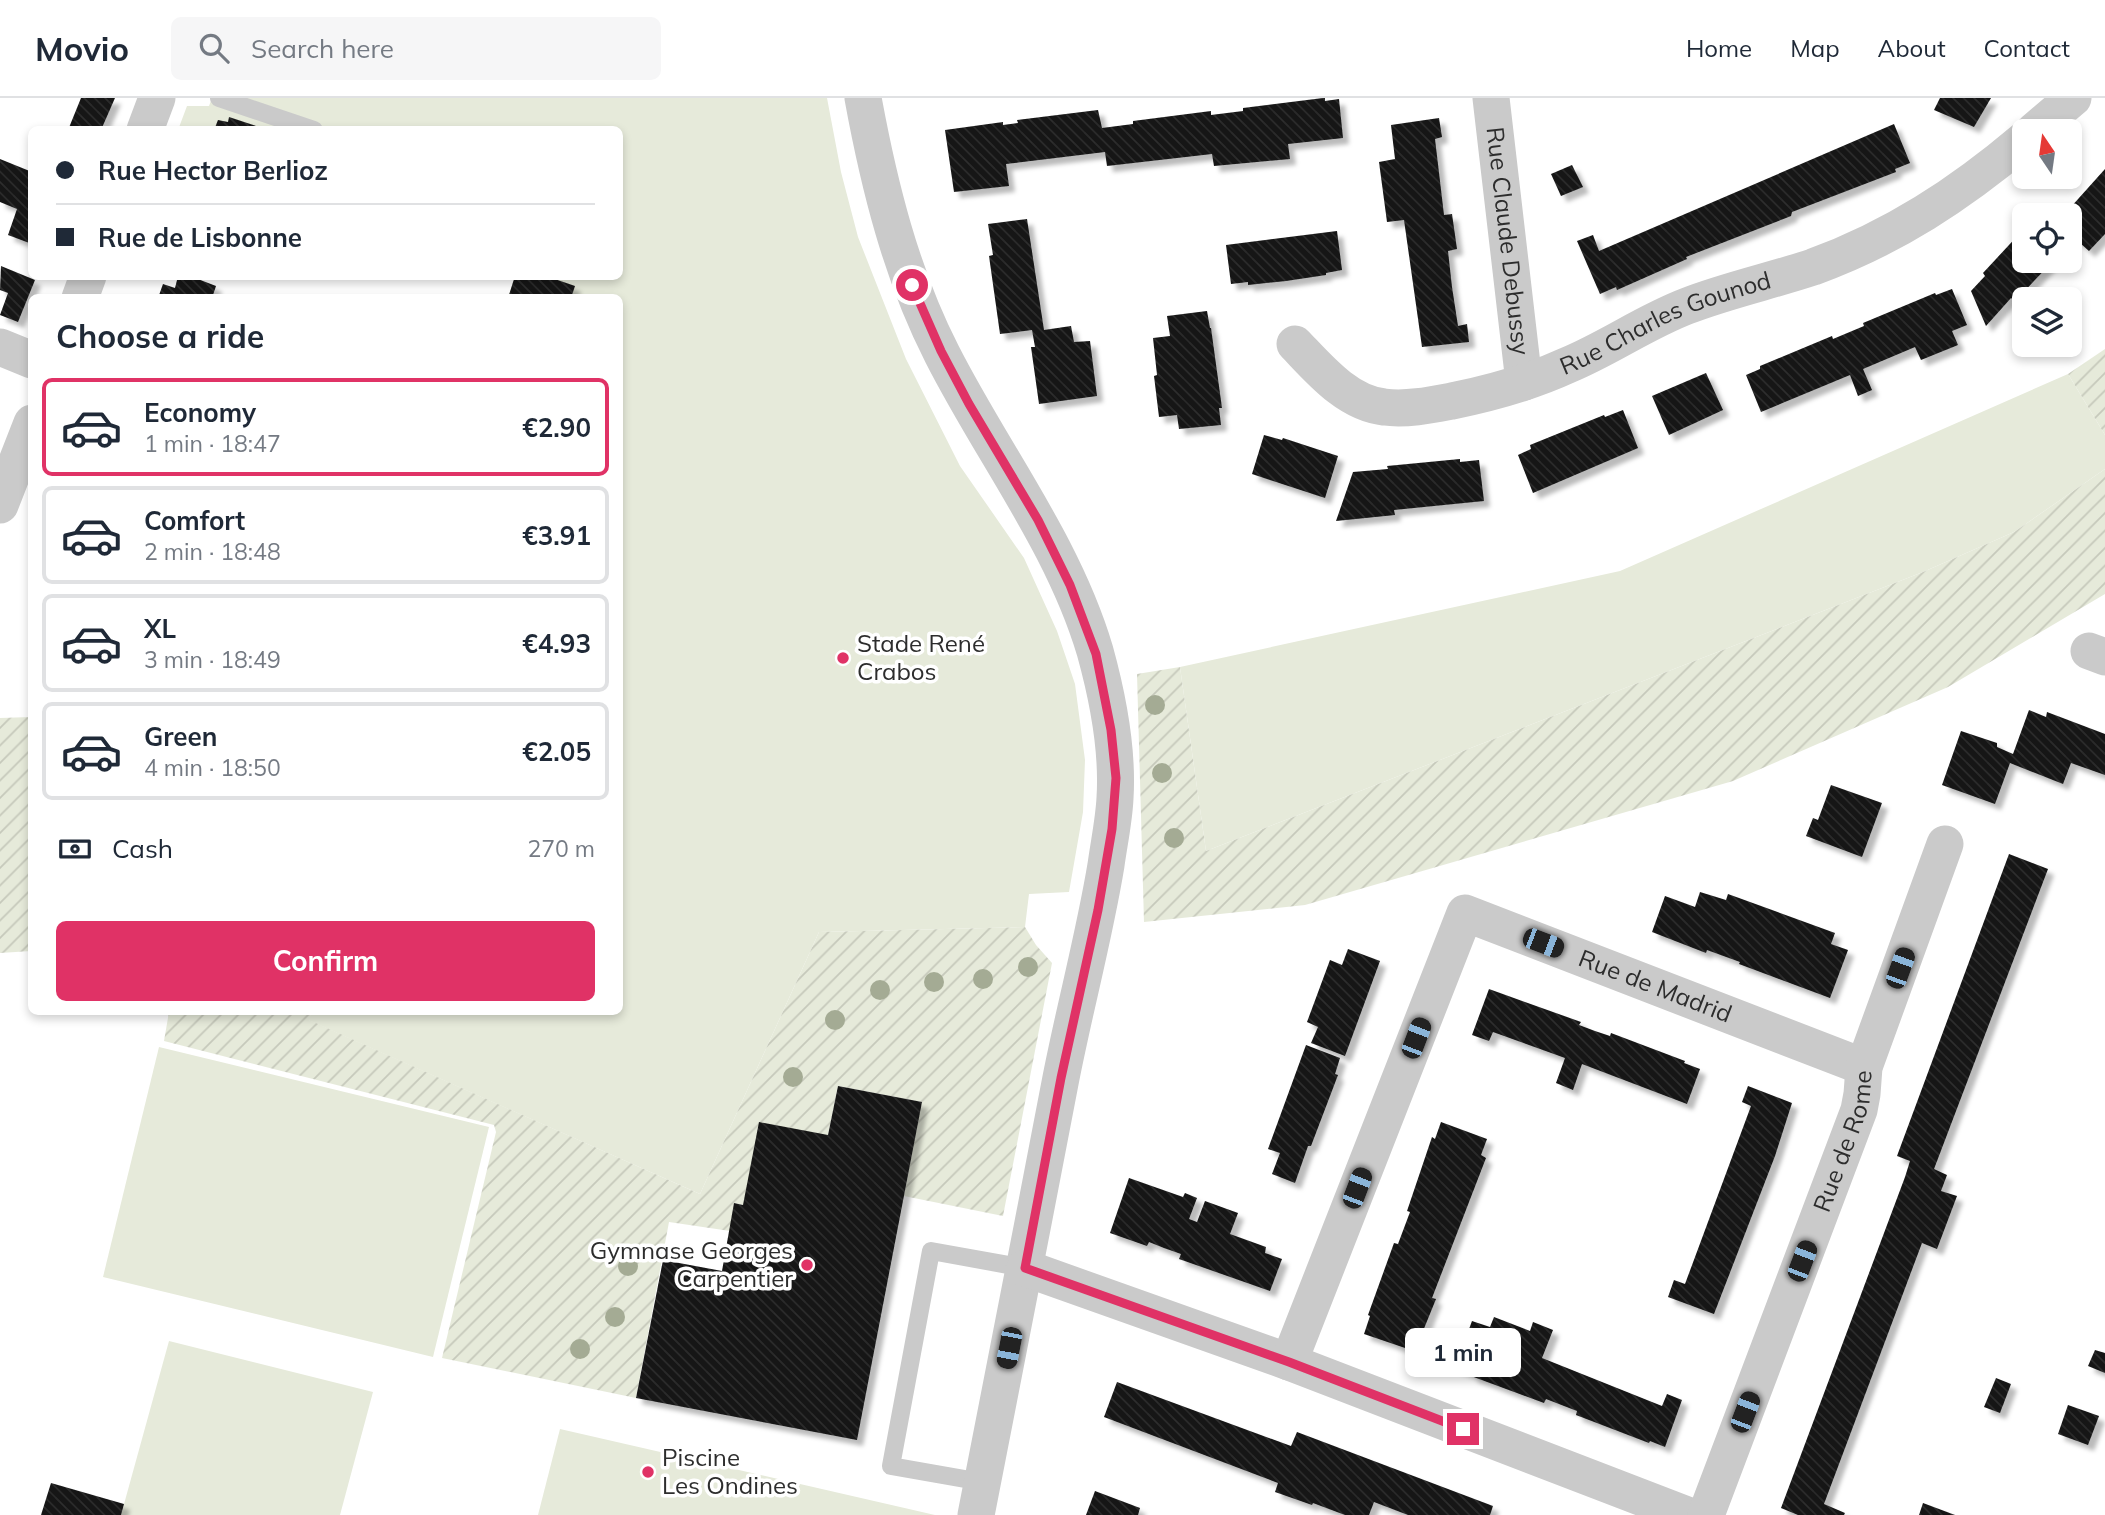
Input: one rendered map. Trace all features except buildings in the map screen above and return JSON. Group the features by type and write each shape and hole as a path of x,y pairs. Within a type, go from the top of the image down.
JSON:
{"street":[{"path":"146,126 157,98"},
{"path":"863,98 876,166 912,285 927,321 969,404 1038,520 1083,617 1096,654 1111,730 1116,778 1115,802 1098,910 1061,1078 979,1499"},
{"name":"Rue Claude Debussy","path":"1491,98 1524,382"},
{"path":"2049,119 2074,98"},
{"name":"Rue Charles Gounod","path":"1294,344 1345,391 1365,402 1384,407 1432,404 1491,393 1569,365 1688,306 1812,267 1875,240 1908,224 1964,188 2012,149"},
{"path":"0,347 28,358"},
{"path":"0,505 28,433"},
{"name":"Rue de Rome","path":"1706,1515 1859,1110 1864,1067 1945,844"},
{"name":"Rue de Madrid","path":"1289,1362 1465,913 1864,1067"},
{"path":"1025,1268 1289,1362 1687,1515"}],"lane":[{"path":"219,98 302,126"},
{"path":"979,1499 891,1466 931,1251 1025,1268"}],"green space":[{"name":"Stade René Crabos","path":"212,98 827,98 841,172 858,237 906,359 960,466 1024,558 1057,631 1075,684 1085,760 1083,812 1069,892 1029,894 1025,927 819,932 700,1194 308,1020 310,1015 623,1015 623,294 509,294 514,280 623,280 623,126 180,126 187,106 209,106"},
{"path":"2105,349 2105,435 2068,374"},
{"path":"2068,374 2105,435 2105,469 2014,532 1923,572 1206,851 1180,667 1620,571"},
{"path":"2105,469 2105,594 1948,687 1733,781 1305,905 1144,922 1137,674 1180,667 1206,851 1923,572 2014,532"},
{"path":"28,717 28,951 0,953 0,718"},
{"path":"1025,927 1052,963 1003,1216 904,1196 921,1102 838,1086 828,1135 743,1205 734,1203 730,1231 669,1222 636,1398 442,1358 496,1132 494,1125 164,1041 168,1015 311,1015 309,1020 700,1194 819,932"},
{"path":"159,1047 489,1127 433,1357 103,1277"},
{"path":"169,1341 373,1392 340,1515 121,1515"},
{"name":"Piscine Les Ondines","path":"560,1429 935,1515 538,1515"}],"place":[{"name":"Stade René Crabos","path":"843,658"},
{"name":"Gymnase Georges Carpentier","path":"807,1265"},
{"name":"Piscine Les Ondines","path":"648,1472"}],"route":[{"path":"912,285 941,351 1038,520 1070,585 1096,654 1114,755 1115,802 1098,910 1061,1078 1025,1268 1289,1362 1463,1429"}]}
